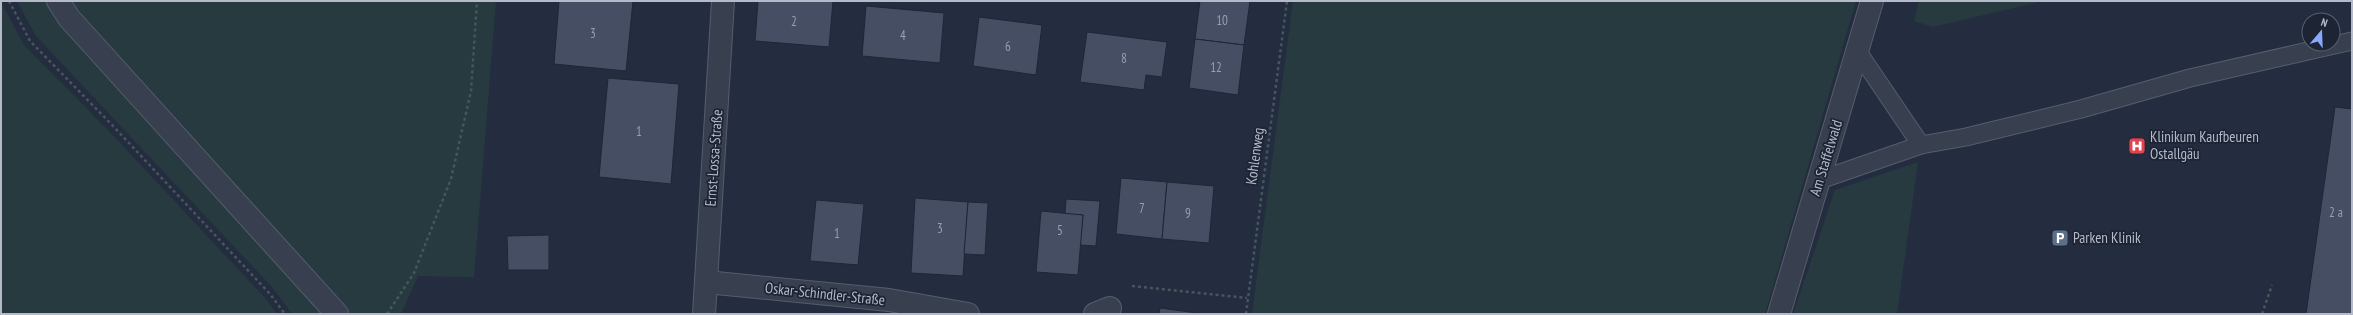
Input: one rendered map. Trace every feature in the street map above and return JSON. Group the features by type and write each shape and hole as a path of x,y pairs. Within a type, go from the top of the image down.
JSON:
{"street":[{"path":"58,1 69,18 337,314"},
{"name":"Ernst-Lossa-Straße","path":"704,314 723,1"},
{"name":"Am Staffelwald","path":"1779,314 1872,1"},
{"name":"Oskar-Schindler-Straße","path":"706,282 889,300 968,314"}],"lane":[{"path":"1820,180 1921,145 1966,137 2081,109 2197,76 2352,41"},
{"path":"1858,52 1921,145"}],"path":[{"path":"9,1 30,41 254,276 285,314"},
{"path":"387,314 414,273 451,179 471,92 477,1"},
{"name":"Kohlenweg","path":"1246,314 1287,1"},
{"path":"1102,311 1129,285 1247,298"},
{"path":"2262,314 2272,285"}],"shaded area":[{"path":"17,1 46,1 62,26 324,314 292,314 272,287 36,36"},
{"path":"70,1 496,1 474,277 418,276 401,314 350,314 159,106"},
{"path":"1293,1 1856,1 1765,314 1252,314"},
{"path":"1919,1 2043,1 1933,27 1914,21"},
{"path":"1,2 24,45 109,131 265,298 277,314 1,314"},
{"path":"1918,162 1897,314 1793,314 1835,190"}],"building":[{"path":"559,1 633,1 626,71 554,64"},
{"path":"758,1 833,1 829,47 755,41"},
{"path":"1200,1 1250,1 1244,45 1195,39"},
{"path":"866,6 944,13 940,63 862,56"},
{"path":"979,17 1042,25 1036,75 973,66"},
{"path":"1087,32 1167,42 1162,77 1146,75 1144,90 1080,82"},
{"path":"1195,39 1244,45 1238,95 1189,88"},
{"path":"608,78 679,84 671,184 599,177"},
{"path":"2335,107 2352,109 2352,314 2306,314"},
{"path":"1121,178 1167,182 1162,239 1116,234"},
{"path":"1167,182 1214,186 1209,243 1162,239"},
{"path":"915,198 968,202 963,276 911,273"},
{"path":"1066,199 1100,201 1096,246 1080,245 1083,215 1065,214"},
{"path":"816,200 864,204 858,265 810,261"},
{"path":"968,202 988,203 985,255 964,254"},
{"path":"1041,211 1083,215 1078,275 1036,272"},
{"path":"549,235 549,270 508,270 507,236"},
{"path":"1160,308 1204,314 1159,314"}],"place":[{"name":"Klinikum Kaufbeuren Ostallgäu","path":"2137,146"},
{"name":"Parken Klinik","path":"2060,238"}]}
